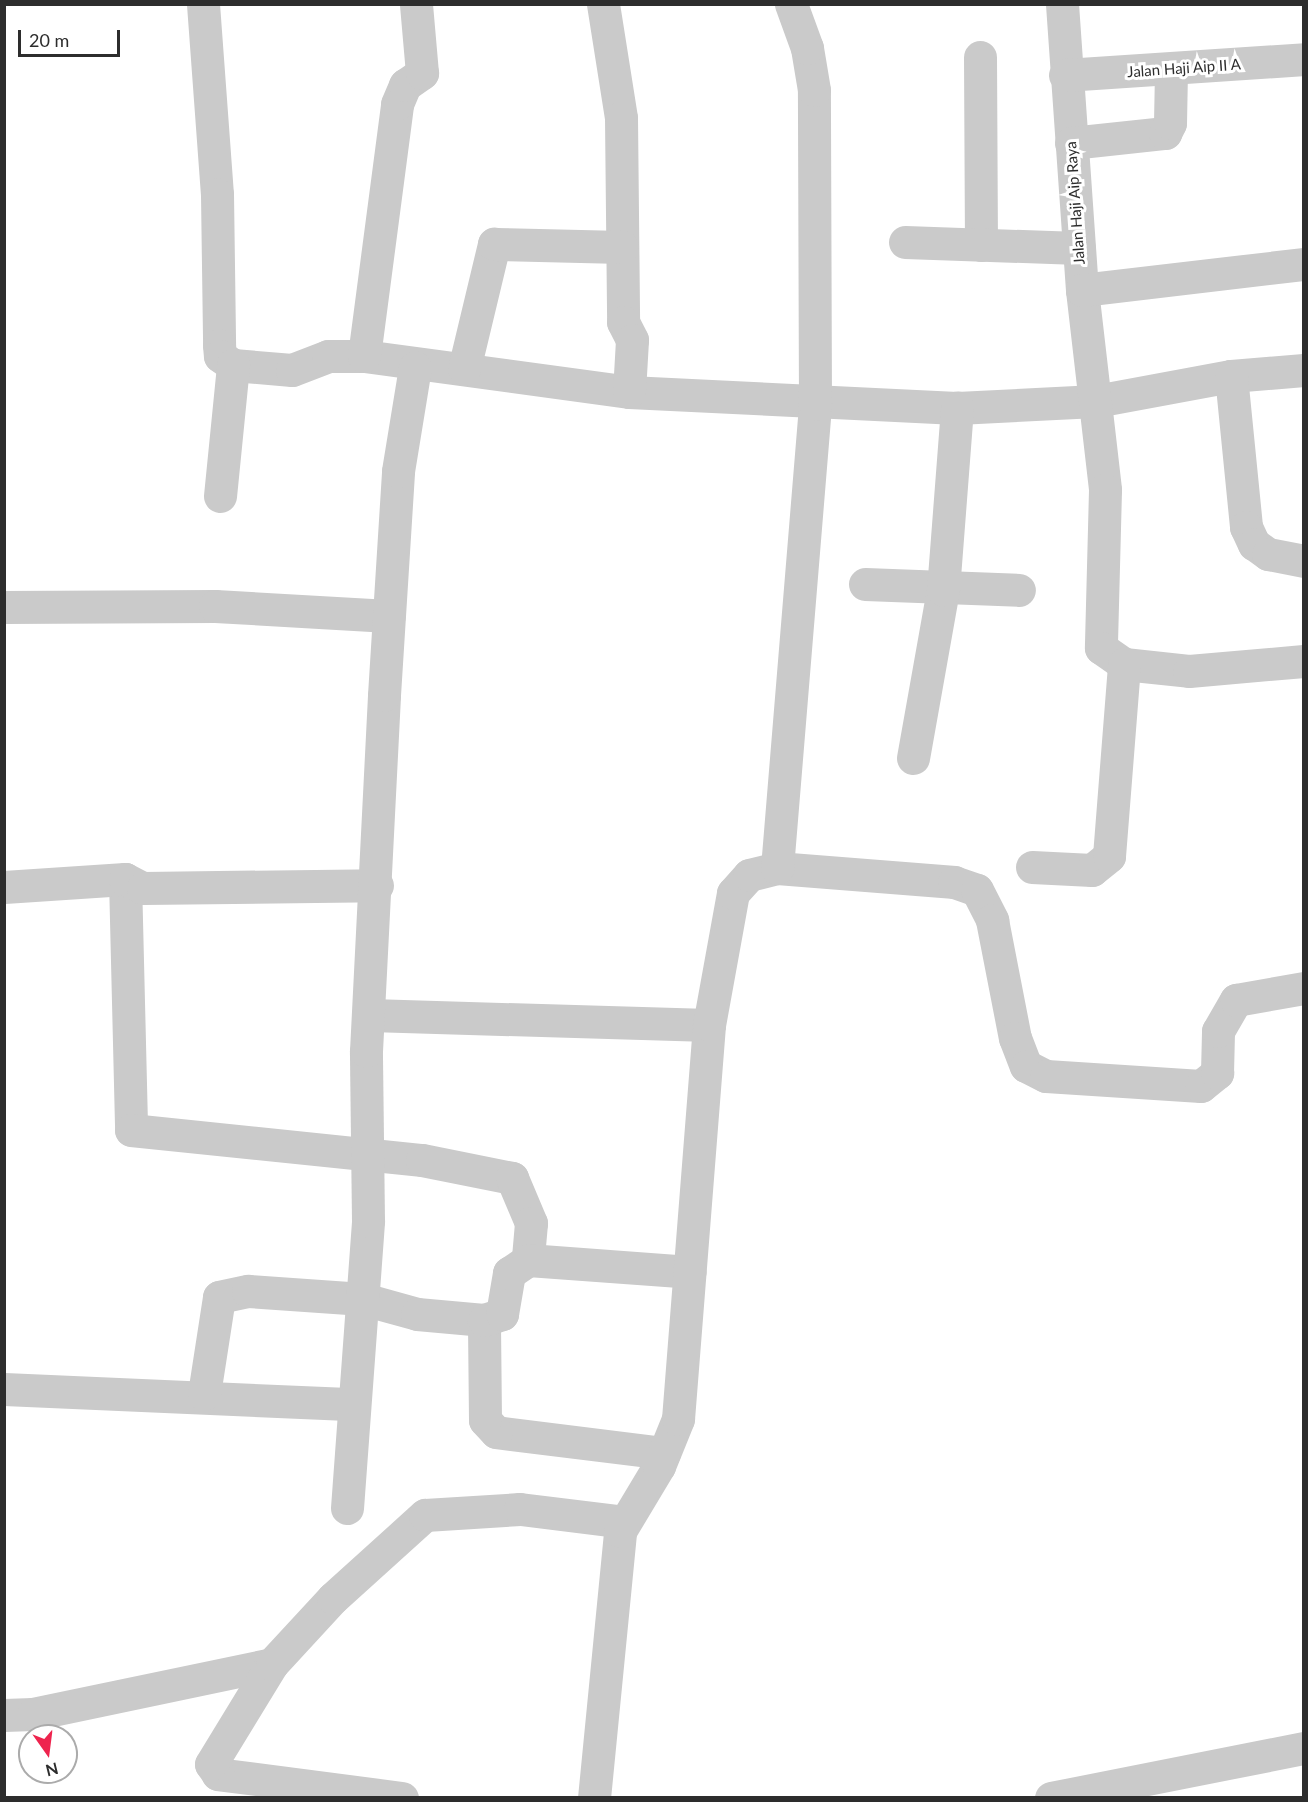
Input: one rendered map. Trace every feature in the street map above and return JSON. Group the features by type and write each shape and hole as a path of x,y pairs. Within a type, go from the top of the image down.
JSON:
{"street":[{"path":"203,4 217,194 219,345 220,356 233,365 292,370 328,356 364,356 415,367 464,369 629,392 815,404 957,408 1096,400 1231,376 1304,370"},
{"path":"364,356 397,104 405,85 422,73 416,4"},
{"path":"603,4 621,118 623,328 632,340 629,392"},
{"path":"777,868 815,404 814,99 807,48 791,4"},
{"name":"Jalan Haji Aip Raya","path":"1062,4 1065,75 1082,290 1105,490 1101,648 1124,664"},
{"path":"980,57 981,245"},
{"name":"Jalan Haji Aip II A","path":"1065,75 1172,70 1304,59"},
{"path":"1071,143 1165,133 1172,70"},
{"path":"905,242 1079,248"},
{"path":"464,369 494,244 622,247"},
{"path":"1082,290 1304,264"},
{"path":"220,496 233,365"},
{"path":"347,1508 363,1299 370,1015 389,616 398,471 415,367"},
{"path":"1231,376 1246,527 1254,544 1268,554 1304,561"},
{"path":"913,759 943,590 957,408"},
{"path":"864,584 943,590 1019,590"},
{"path":"4,607 215,606 389,616"},
{"path":"1032,867 1092,870 1109,856 1124,664 1189,671 1304,661"},
{"path":"594,1797 614,1571 624,1522 664,1453 678,1419 709,1025 733,893 749,875 777,868 954,882 977,890 992,920 1015,1038 1026,1066 1046,1076 1201,1086 1216,1073 1218,1031 1236,1000 1304,988"},
{"path":"4,887 125,879 143,888 377,885"},
{"path":"125,879 131,1130 368,1155 512,1178 531,1223 528,1260"},
{"path":"370,1015 709,1025"},
{"path":"204,1394 219,1297 248,1291 363,1299 417,1314 484,1320 502,1314 509,1273 528,1260 690,1272"},
{"path":"484,1320 485,1420 496,1432 664,1453"},
{"path":"4,1389 204,1394 354,1404"},
{"path":"402,1797 218,1774 212,1764 215,1754 272,1664 333,1598 425,1515 520,1509 624,1522"},
{"path":"4,1715 33,1714 272,1664"},
{"path":"1051,1797 1304,1748"}]}
